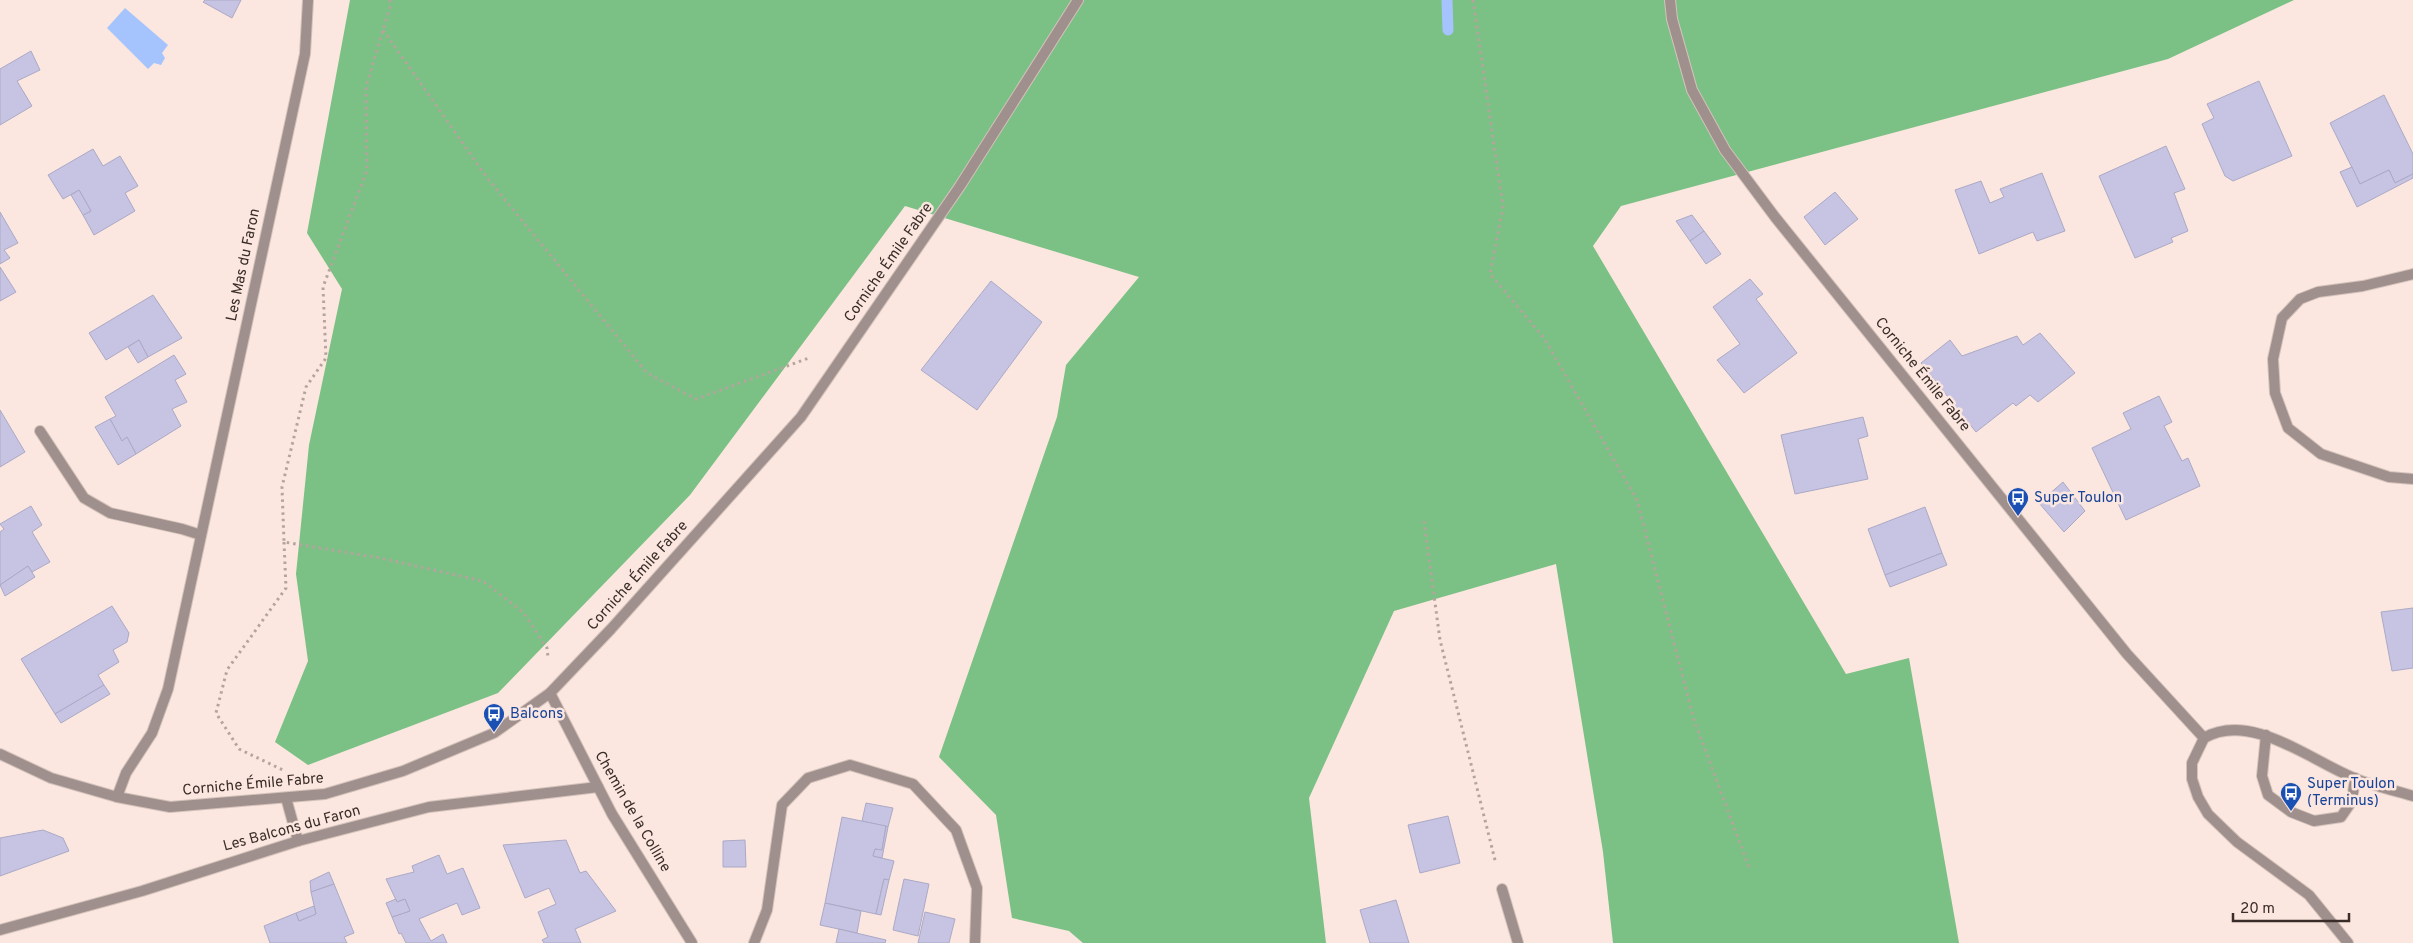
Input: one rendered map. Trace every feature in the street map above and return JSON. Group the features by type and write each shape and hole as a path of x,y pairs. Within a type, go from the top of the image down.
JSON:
{"street":[{"name":"Les Mas du Faron","path":"117,797 126,773 152,733 168,689 305,54 308,0"},
{"name":"Corniche Émile Fabre","path":"0,754 51,778 117,797 170,807 325,794 412,767 494,733 550,693 612,629 801,417 960,186 1078,0"},
{"name":"Corniche Émile Fabre","path":"1670,0 1672,18 1692,90 1725,150 1775,217 2127,654 2204,738"},
{"path":"2413,274 2364,286 2318,292 2300,299 2282,318 2273,359 2275,393 2288,428 2321,454 2389,476 2413,479"},
{"path":"40,431 84,498 110,513 182,529 201,536"},
{"name":"Chemin de la Colline","path":"550,693 612,814 692,943"},
{"path":"2348,943 2309,895 2237,842 2208,814 2198,798 2192,779 2192,762 2204,738 2215,731 2248,730 2266,735 2355,778 2413,796"},
{"path":"2266,735 2262,776 2268,794 2290,812 2314,821 2340,817 2352,802 2355,778"},
{"path":"754,943 767,910 782,804 808,778 850,764 913,784 956,830 977,888 975,943"},
{"name":"Les Balcons du Faron","path":"0,930 142,891 298,841 429,807 598,787"},
{"path":"286,798 298,841"},
{"path":"1502,889 1518,943"}],"path":[{"path":"300,797 296,776 239,749 216,713 227,670 286,588 282,487 306,387 326,358 323,286 367,170 366,86 390,0"},
{"path":"1473,0 1503,208 1490,274 1544,338 1637,500 1694,720 1749,867"},
{"path":"383,29 488,179 647,373 696,399 853,341"},
{"path":"1424,522 1440,640 1502,889"},
{"path":"284,542 380,558 483,581 523,612 547,648 550,693"}],"green space":[{"path":"350,0 2294,0 2168,59 1621,206 1593,246 1846,674 1909,658 1959,943 1613,943 1603,852 1556,564 1394,611 1309,798 1326,943 1083,943 1069,931 1012,918 996,815 939,757 1057,417 1066,365 1139,277 905,206 690,495 498,693 308,765 275,742 308,661 296,574 309,445 342,289 307,233"}],"water":[{"path":"125,8 168,45 162,53 165,58 161,65 154,63 148,69 107,28"}],"building":[{"path":"205,0 241,0 232,18 203,2"},
{"path":"31,51 40,70 17,81 32,106 0,125 0,69"},
{"path":"2259,81 2292,156 2233,181 2225,176 2202,124 2214,118 2207,104"},
{"path":"2384,95 2413,154 2413,174 2395,183 2389,170 2360,184 2330,123"},
{"path":"2166,146 2185,189 2174,193 2188,231 2171,238 2173,242 2135,258 2099,176"},
{"path":"93,149 103,166 120,156 138,186 125,193 135,211 94,235 83,215 91,211 79,190 63,199 48,175"},
{"path":"2352,167 2360,184 2389,170 2395,183 2413,174 2413,178 2357,207 2340,172"},
{"path":"2042,173 2065,231 2037,241 2033,232 1979,254 1955,190 1981,181 1990,203 2004,197 2000,189"},
{"path":"79,190 91,211 83,215 71,195"},
{"path":"1835,192 1858,219 1825,245 1804,217"},
{"path":"0,212 18,243 4,250 10,258 0,264"},
{"path":"1692,215 1704,231 1690,241 1676,221"},
{"path":"1704,231 1721,254 1706,264 1690,241"},
{"path":"0,267 16,292 0,301"},
{"path":"1750,279 1763,294 1756,299 1797,353 1744,393 1717,360 1740,344 1713,307"},
{"path":"991,281 1042,322 977,410 921,370"},
{"path":"153,295 182,338 148,357 139,340 106,360 89,333"},
{"path":"2040,333 2075,373 2038,402 2030,395 2016,406 2013,403 1976,432 1921,363 1950,340 1962,356 2017,336 2023,345"},
{"path":"139,340 148,357 138,363 128,347"},
{"path":"174,355 186,374 175,380 187,402 172,409 181,426 136,454 127,437 122,441 110,419 116,416 105,397"},
{"path":"2159,396 2172,422 2164,426 2182,461 2188,458 2200,486 2126,520 2092,448 2131,429 2123,413"},
{"path":"0,410 25,452 0,467"},
{"path":"1863,417 1868,436 1858,439 1868,479 1795,494 1781,435"},
{"path":"110,419 122,441 127,437 136,454 118,465 95,427"},
{"path":"2063,482 2085,511 2064,532 2039,503"},
{"path":"31,506 42,525 32,532 50,562 32,572 28,566 0,585 0,532 4,529 0,524"},
{"path":"1925,507 1942,553 1885,575 1868,529"},
{"path":"1942,553 1947,565 1890,587 1885,575"},
{"path":"28,566 35,577 5,596 0,585"},
{"path":"112,606 129,633 127,642 113,650 119,662 98,675 104,685 55,714 21,659"},
{"path":"2413,608 2413,668 2392,671 2381,612"},
{"path":"104,685 110,694 61,723 55,714"},
{"path":"866,803 893,808 888,827 862,821"},
{"path":"1448,816 1460,863 1420,873 1408,825"},
{"path":"842,817 886,826 882,850 875,849 873,856 894,861 889,880 884,879 876,914 825,903"},
{"path":"886,826 888,827 882,858 873,856 875,849 882,850"},
{"path":"43,830 63,838 69,851 0,876 0,838"},
{"path":"566,840 580,873 586,871 616,911 575,929 581,943 544,943 542,940 548,937 538,912 556,904 549,888 525,898 503,845"},
{"path":"745,840 746,867 723,867 723,841"},
{"path":"439,855 447,874 463,868 480,908 462,915 457,903 419,919 431,941 443,934 447,943 406,943 401,933 399,934 392,917 410,911 405,899 397,902 386,879 414,872 412,866"},
{"path":"329,872 334,884 311,892 310,881"},
{"path":"884,879 889,880 881,915 876,914"},
{"path":"904,879 929,884 918,936 893,930"},
{"path":"334,884 354,933 344,937 347,943 270,943 264,926 296,913 299,921 316,914 311,892"},
{"path":"396,899 397,902 405,899 410,911 392,917 386,903"},
{"path":"1396,900 1409,943 1370,943 1360,910"},
{"path":"825,903 861,911 857,933 820,925"},
{"path":"314,906 316,914 299,921 296,913"},
{"path":"925,912 955,919 949,943 918,943"},
{"path":"839,929 886,940 885,943 836,943"}],"waterway":[{"path":"1447,0 1448,30"}],"place":[{"name":"Super Toulon","path":"2018,517"},
{"name":"Balcons","path":"494,733"},
{"name":"Super Toulon (Terminus)","path":"2291,812"}]}
